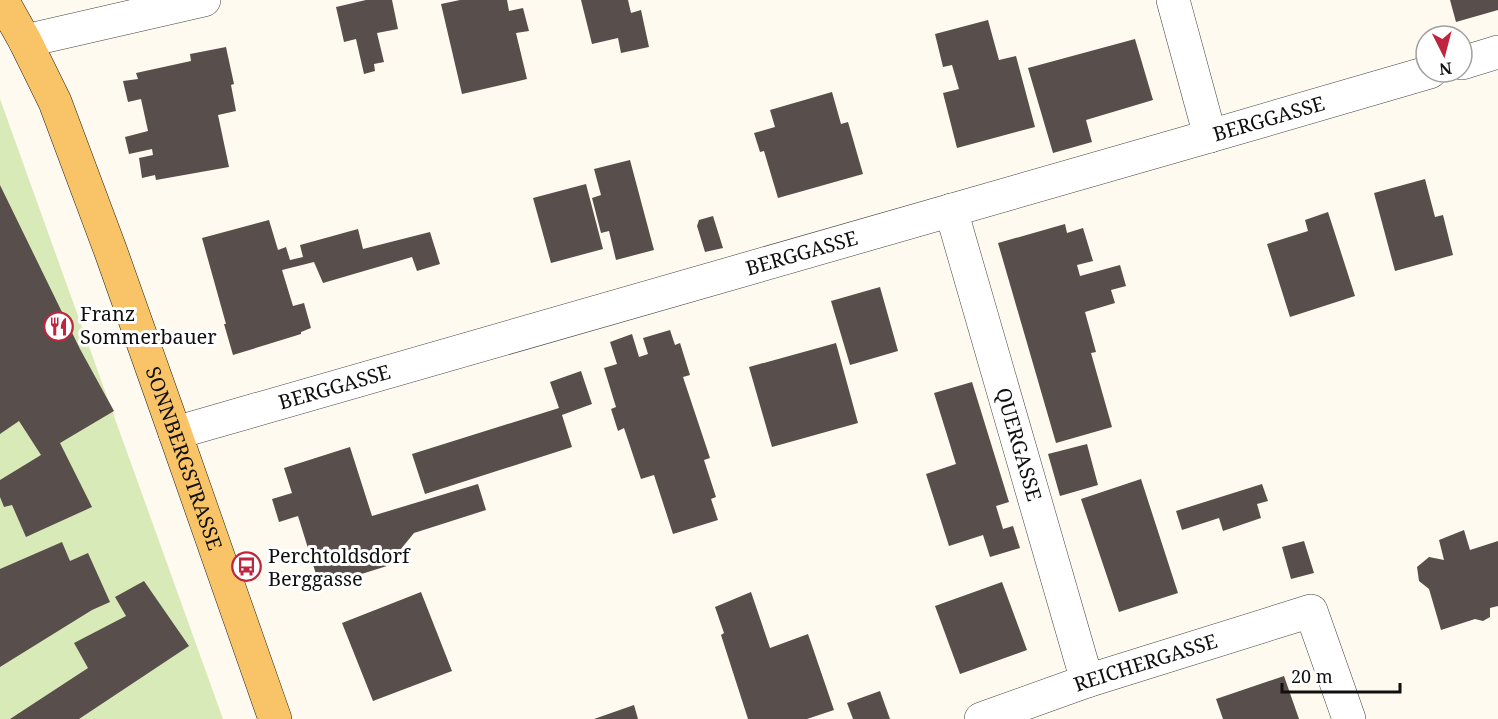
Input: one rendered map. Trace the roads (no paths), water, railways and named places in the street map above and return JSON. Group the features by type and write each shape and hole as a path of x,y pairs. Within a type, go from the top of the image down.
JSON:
{"main road":[{"name":"SONNBERGSTRASSE","path":"2,0 55,102 176,433 275,719"}],"street":[{"path":"25,41 204,0"},
{"path":"1173,0 1210,136"},
{"path":"1474,59 1498,52"},
{"name":"BERGGASSE","path":"176,433 1414,77"},
{"name":"QUERGASSE","path":"951,210 1087,681"},
{"name":"REICHERGASSE","path":"981,719 1087,681 1311,611 1349,719"}],"place":[{"name":"Franz Sommerbauer","path":"59,326"},
{"name":"Perchtoldsdorf Berggasse","path":"247,567"}]}
